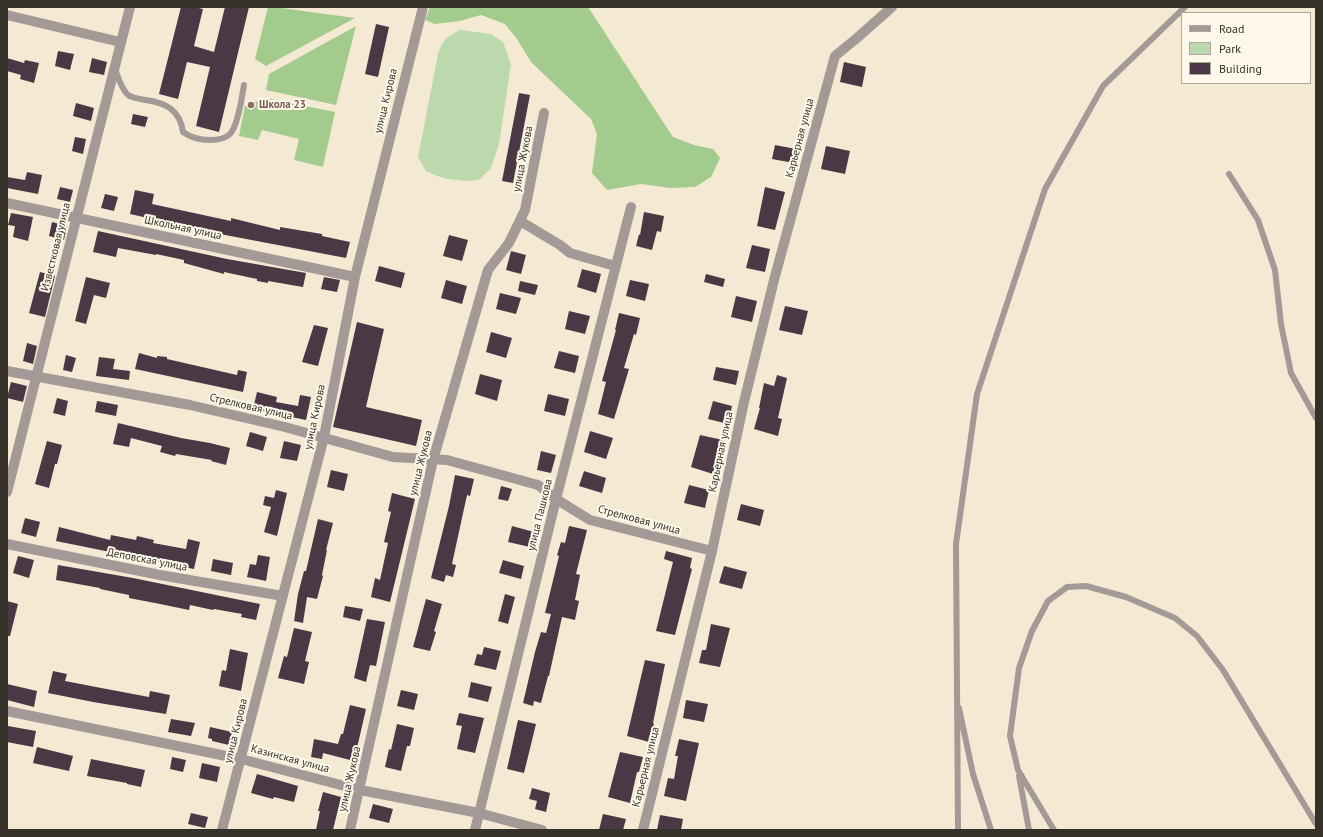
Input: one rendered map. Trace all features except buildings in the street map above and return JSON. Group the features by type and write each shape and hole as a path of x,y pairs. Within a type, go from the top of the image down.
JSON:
{"street":[{"name":"Известковая улица","path":"7,492 130,7"},
{"name":"улица Кирова","path":"222,830 324,437 355,277 423,7"},
{"name":"Карьерная улица","path":"643,830 712,551 744,402 772,287 835,56 892,7"},
{"path":"7,15 120,42"},
{"name":"улица Жукова","path":"350,830 433,460 488,270 509,243 525,210 544,113"},
{"name":"Школьная улица","path":"7,203 355,277"},
{"name":"улица Пашкова","path":"475,830 556,499 631,207"},
{"path":"520,221 570,253 615,266"},
{"name":"Стрелковая улица","path":"7,371 190,405 324,437 393,457 447,460 538,485 556,499 590,520 712,551"},
{"name":"Деповская улица","path":"7,544 160,575 283,596"},
{"name":"Казинская улица","path":"7,711 241,759 360,790 479,813 542,830"}],"lane":[{"path":"958,830 956,544 977,394 1045,188 1103,86 1185,7"},
{"path":"114,68 122,87 128,96 154,102 173,110 180,120 183,132 189,136 208,140 219,140 230,134 236,122 244,85"},
{"path":"1229,174 1258,220 1275,270 1281,324 1292,373 1316,418"},
{"path":"1029,830 1024,797 1010,736 1019,668 1032,631 1048,601 1067,587 1086,586 1126,597 1175,618 1197,636 1223,670 1316,824"},
{"path":"956,694 973,774 991,830"},
{"path":"1018,770 1054,830"}],"green space":[{"path":"268,7 355,18 266,66 255,59"},
{"path":"430,7 588,7 673,137 694,145 713,149 720,158 711,177 695,187 671,188 641,184 607,190 592,173 597,134 591,119 531,62 517,39 505,24 481,15 460,21 435,24 425,20"},
{"path":"356,26 336,105 266,90 269,74"},
{"path":"460,30 491,34 503,42 511,64 499,144 491,168 479,180 466,181 437,176 426,171 418,157 438,54 446,39"},
{"path":"265,98 335,112 323,167 294,160 299,139 262,130 258,140 239,136 245,106"}],"place":[{"name":"Школа 23","path":"251,105"}]}
